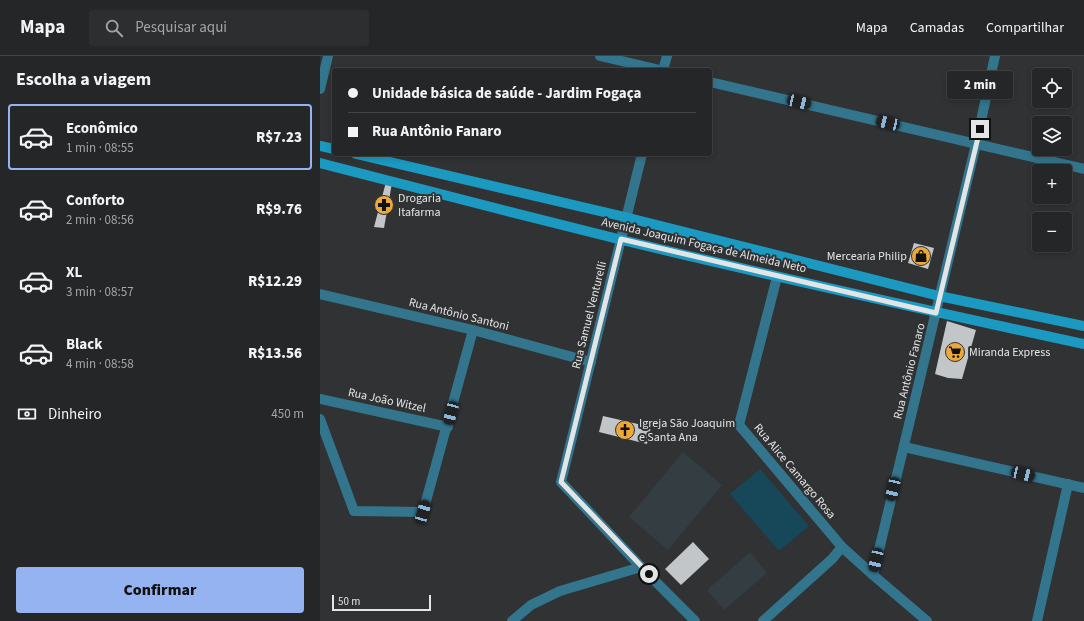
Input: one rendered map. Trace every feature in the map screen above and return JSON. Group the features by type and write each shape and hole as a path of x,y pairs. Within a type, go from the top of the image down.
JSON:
{"street":[{"path":"320,89 328,56"},
{"path":"600,56 651,68"},
{"path":"664,68 667,56"},
{"name":"Rua Antônio Fanaro","path":"873,575 976,144 995,56"},
{"path":"712,82 1084,169"},
{"path":"320,146 332,149"},
{"name":"Avenida Joaquim Fogaça de Almeida Neto","path":"365,156 625,217 939,296 1084,326"},
{"name":"Rua Samuel Venturelli","path":"641,156 625,217 621,239 561,482 642,567"},
{"name":"Avenida Joaquim Fogaça de Almeida Neto","path":"320,163 777,277 936,313 1084,344"},
{"name":"Rua Alice Camargo Rosa","path":"777,277 739,425 842,547 928,621"},
{"name":"Rua Antônio Santoni","path":"320,294 473,330 591,362"},
{"path":"320,419 354,511 423,512 448,427 473,330"},
{"name":"Rua João Witzel","path":"320,399 448,427"},
{"path":"904,447 1084,488"},
{"path":"1037,621 1068,484"},
{"path":"763,621 832,559 842,547"},
{"path":"512,621 531,605 560,591 642,567 695,621"}],"shaded area":[{"path":"683,452 722,485 668,550 629,517"},
{"path":"760,469 809,526 779,551 730,494"},
{"path":"750,552 767,573 724,610 707,590"}],"building":[{"name":"Drogaria Itafarma","path":"386,182 392,183 384,228 374,227"},
{"name":"Mercearia Philip","path":"914,243 934,248 928,269 908,263"},
{"name":"Miranda Express","path":"947,321 976,330 962,379 948,378 935,374"},
{"name":"Igreja São Joaquim e Santa Ana","path":"603,416 651,427 647,444 599,432"},
{"path":"693,542 709,559 681,585 665,569"}],"place":[{"name":"Drogaria Itafarma","path":"384,205"},
{"name":"Mercearia Philip","path":"921,256"},
{"name":"Miranda Express","path":"955,352"},
{"name":"Igreja São Joaquim e Santa Ana","path":"625,430"}],"route":[{"path":"649,574 561,482 621,239 777,277 936,313 980,129"}]}
